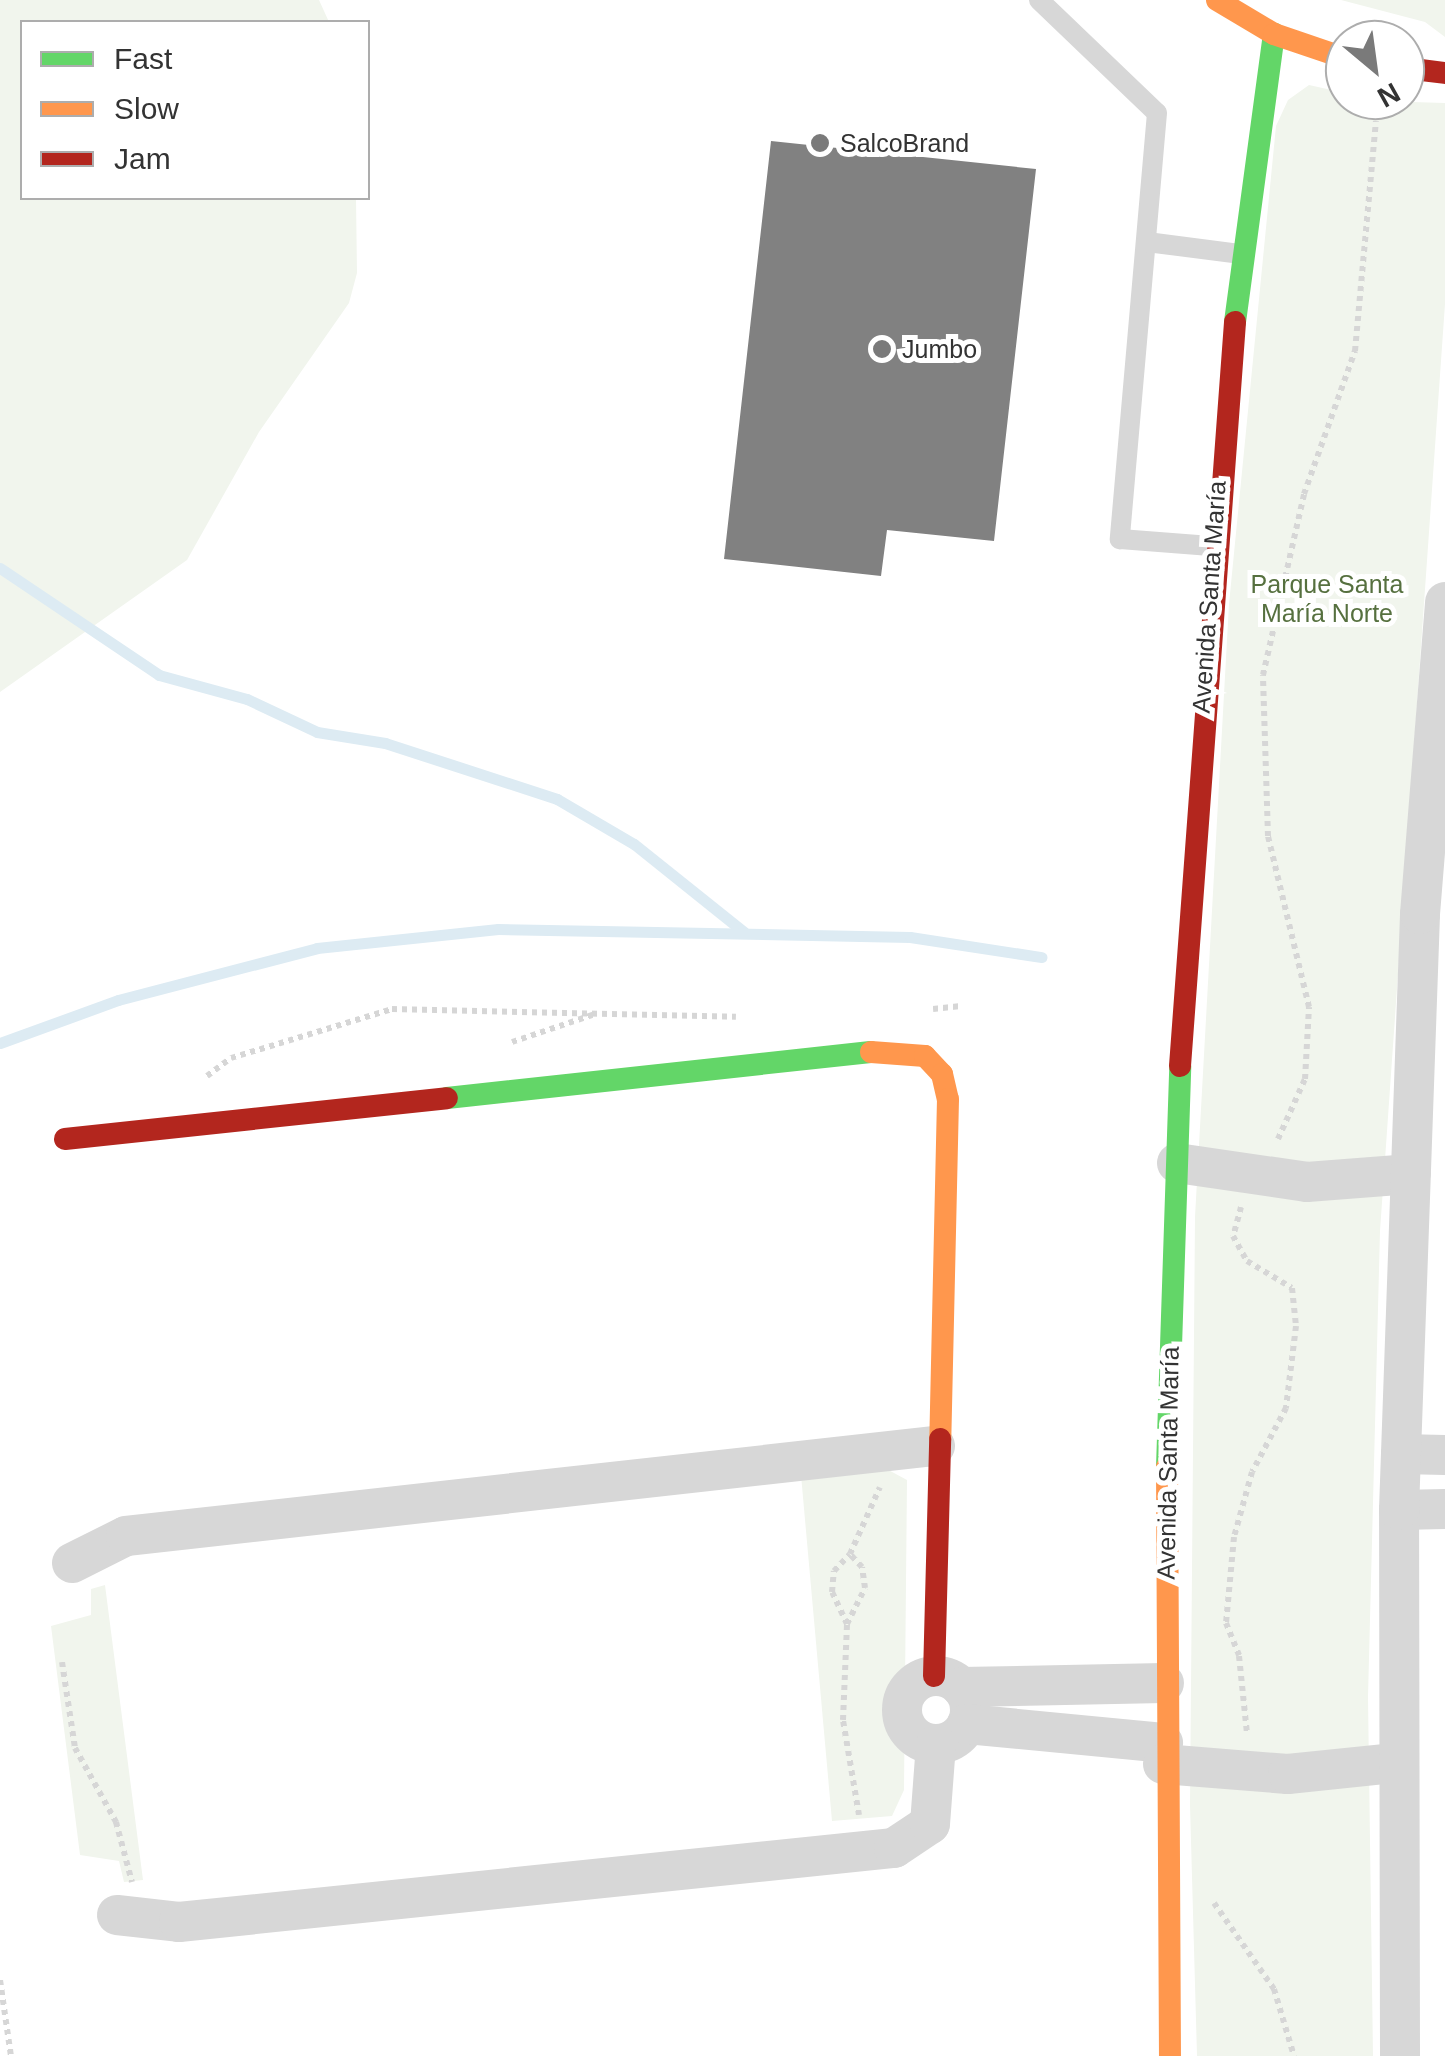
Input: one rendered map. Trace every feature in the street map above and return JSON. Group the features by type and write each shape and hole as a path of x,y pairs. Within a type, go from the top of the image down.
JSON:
{"street":[{"path":"1216,0 1274,34 1325,51"},
{"name":"Avenida Santa María","path":"1170,2056 1163,1753 1176,1163 1213,546 1241,254 1274,34"},
{"path":"1400,2056 1395,1764 1398,1510 1420,914 1445,602"},
{"path":"65,1140 913,1051 934,1064 948,1098 935,1446 950,1708 930,1824 914,1841 865,1851 132,1918"},
{"path":"1176,1163 1259,1179 1411,1174"},
{"path":"72,1563 126,1536 935,1446"},
{"path":"1401,1454 1445,1456"},
{"path":"1398,1510 1445,1509"},
{"path":"950,1708 1164,1683"},
{"path":"950,1708 1163,1753 1234,1774 1395,1764"}],"lane":[{"path":"1040,0 1158,113 1120,538 1213,546"},
{"path":"1147,242 1241,254"}],"path":[{"path":"1234,1774 1247,1735 1240,1656 1226,1624 1234,1537 1252,1472 1286,1408 1296,1326 1292,1288 1246,1261 1233,1236 1304,1079 1309,1007 1268,836 1263,675 1283,566 1355,351 1376,121"},
{"path":"922,1010 962,1006"},
{"path":"199,1081 230,1058 392,1010 752,1018"},
{"path":"847,1624 832,1592 834,1571 850,1554 892,1449"},
{"path":"850,1554 862,1567 865,1588 847,1624 844,1748 865,1851"},
{"path":"62,1662 74,1748 116,1822 132,1918"},
{"path":"1210,1885 1232,1934 1274,1990 1294,2056"},
{"path":"0,1980 11,2056"}],"green space":[{"path":"0,0 319,0 328,20 20,20 20,200 356,200 357,273 349,303 259,432 187,560 0,692"},
{"path":"1341,0 1445,0 1445,37 1425,20"},
{"name":"Parque Santa María Norte","path":"1309,85 1325,89 1325,120 1425,120 1425,102 1445,103 1445,304 1380,1231 1368,1697 1373,2056 1197,2056 1190,1805 1195,1217 1229,604 1276,126 1288,100"},
{"path":"881,1466 907,1480 904,1790 892,1816 832,1821 801,1475"},
{"path":"105,1585 143,1880 124,1882 119,1861 80,1855 51,1626 91,1615 91,1589"}],"building":[{"name":"Jumbo","path":"771,141 1036,169 994,541 887,530 881,576 724,559"}],"waterway":[{"path":"0,568 159,675 247,699 317,732 385,743 557,799 634,844 744,932"},
{"path":"0,1043 118,1000 317,948 498,929 910,937 1041,957"}],"traffic: fast":[{"path":"1235,322 1274,34"},
{"path":"447,1098 871,1052"},
{"path":"1167,1467 1180,1066"}],"traffic: slow":[{"path":"1217,0 1274,34 1325,51"},
{"path":"871,1052 925,1056 942,1074 948,1099 940,1439"},
{"path":"1167,1467 1170,2056"}],"traffic: jam":[{"path":"1425,70 1445,73"},
{"path":"1180,1066 1235,322"},
{"path":"65,1139 447,1098"},
{"path":"934,1676 940,1439"}],"place":[{"name":"SalcoBrand","path":"820,143"},
{"name":"Jumbo","path":"882,349"}]}
